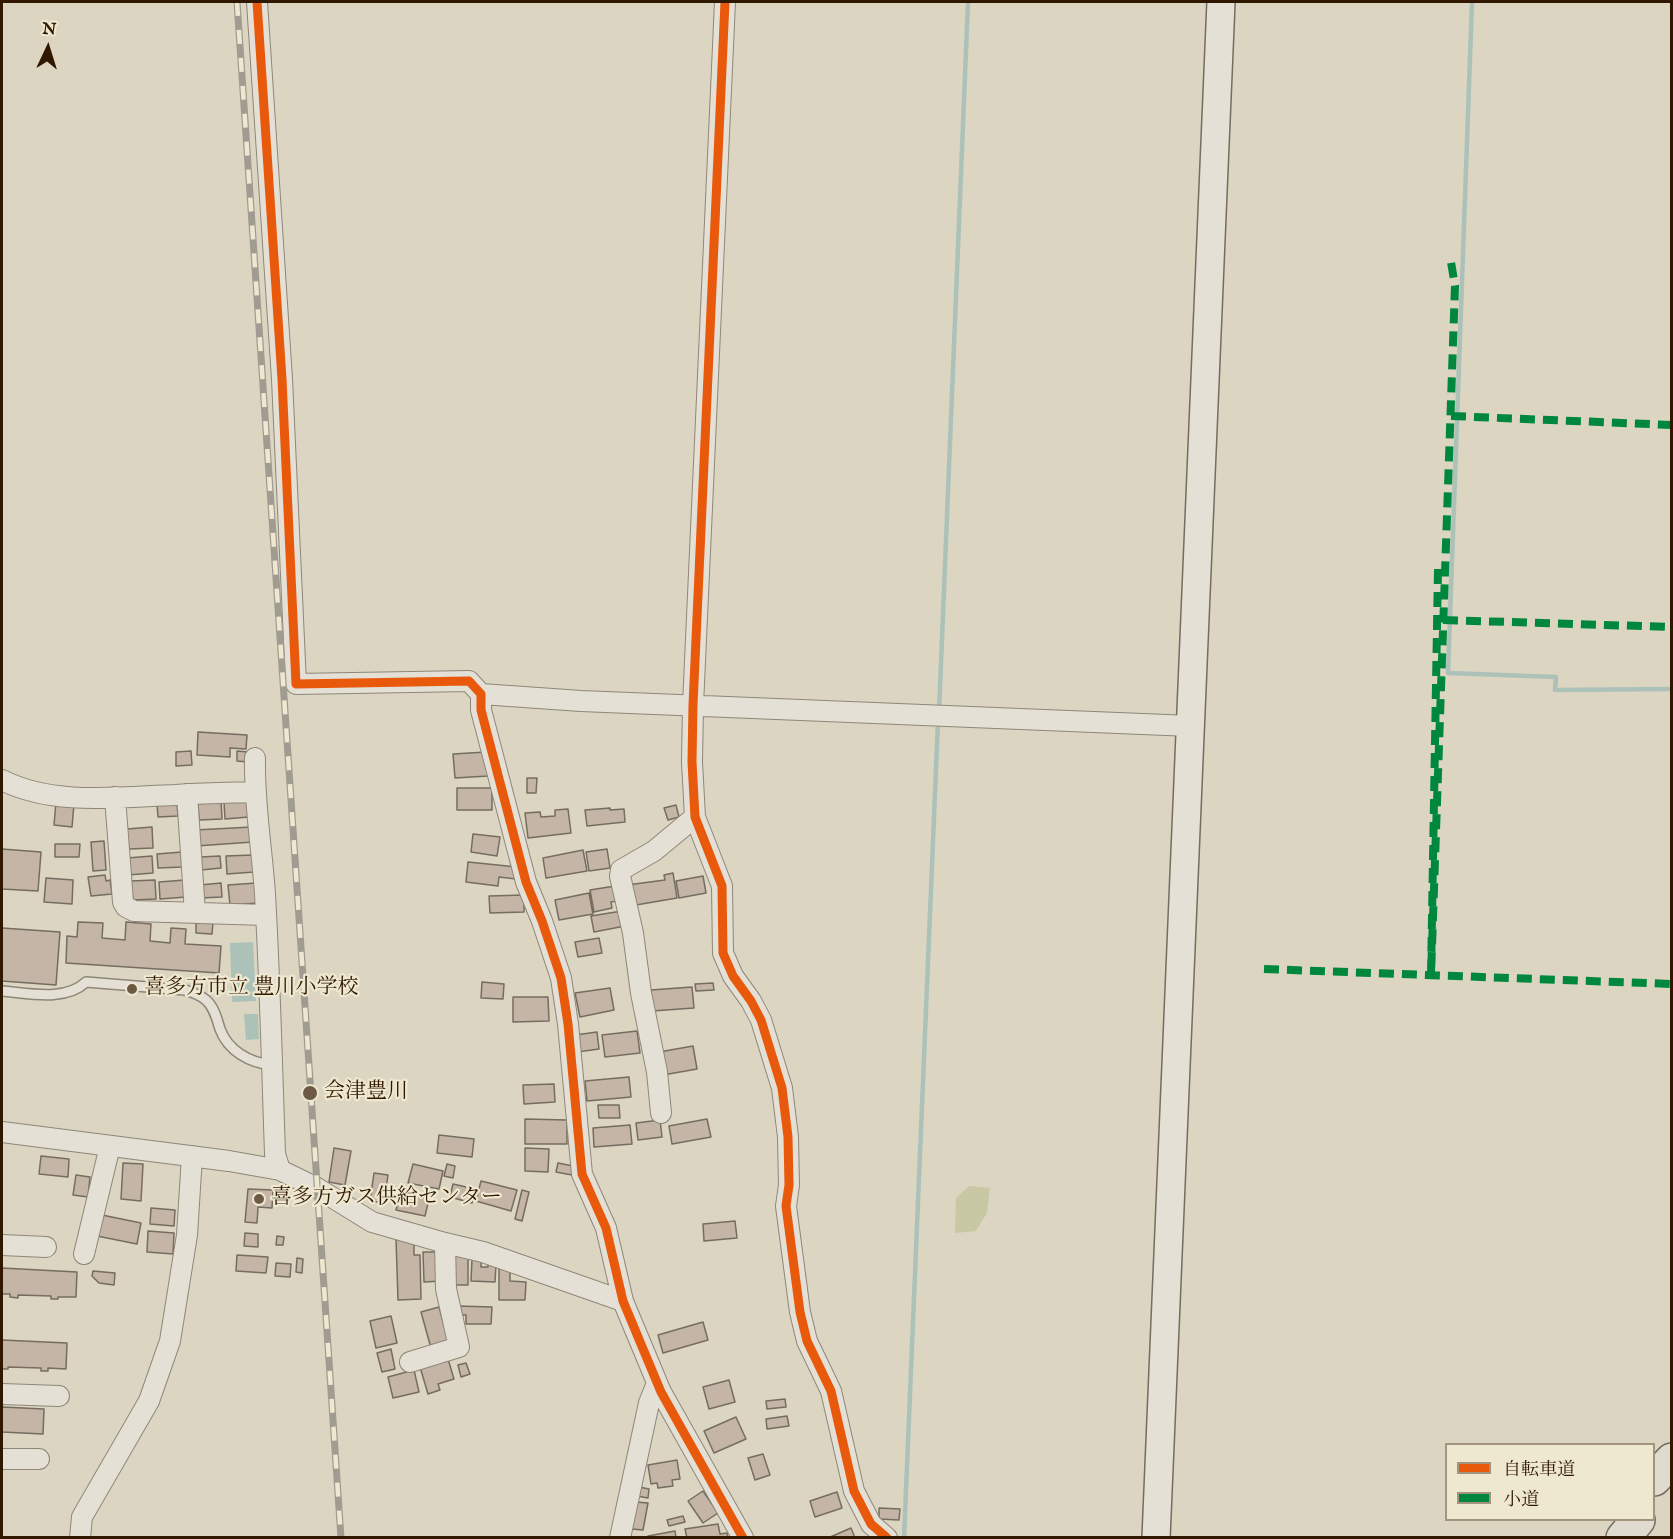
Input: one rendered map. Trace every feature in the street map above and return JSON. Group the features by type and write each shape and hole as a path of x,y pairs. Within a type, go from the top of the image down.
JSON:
{"highway":[{"path":"1655,1477 1671,1460"},
{"path":"1655,1501 1671,1485"},
{"path":"1603,1538 1617,1521"},
{"path":"1623,1538 1637,1521"}],"street":[{"path":"257,2 282,379 296,684 469,681 481,694 481,710 526,882 561,978 568,1024 582,1174 606,1228 623,1301 657,1383 743,1538"},
{"path":"725,2 693,705 692,762 695,817 722,886 723,953 733,976 751,1000 761,1020 782,1088 788,1137 789,1185 786,1206 797,1291 807,1341 831,1391 854,1491 872,1524 887,1538"},
{"path":"1156,1538 1221,2"},
{"path":"481,694 1191,726"},
{"path":"255,758 254,792 263,865 266,915 275,1154 280,1170"},
{"path":"2,780 19,789 78,797 254,792"},
{"path":"187,794 195,913"},
{"path":"115,797 123,902 126,907 134,911 266,915"},
{"path":"661,1113 657,1072 641,993 633,933 620,876 621,870 654,851 695,817"},
{"path":"2,1132 192,1156 280,1170 317,1188 372,1222 483,1252 623,1301"},
{"path":"84,1254 110,1146"},
{"path":"80,1538 82,1517 149,1401 170,1341 187,1235 192,1156"},
{"path":"410,1362 459,1347 446,1289 445,1243"},
{"path":"2,1245 46,1247"},
{"path":"620,1538 649,1403 657,1383"},
{"path":"2,1394 59,1396"},
{"path":"2,1459 39,1459"}],"lane":[{"path":"2,991 56,995 80,987 86,982 173,987 185,990 207,1001 215,1013 225,1041 236,1051 246,1059 272,1065"}],"green space":[{"path":"969,1186 990,1188 987,1213 976,1231 955,1233 956,1198"}],"shaded area":[{"path":"253,942 256,1001 232,1002 230,943"},
{"path":"244,1014 258,1014 259,1039 246,1040"}],"building":[{"path":"198,732 247,735 246,749 230,748 230,757 197,755"},
{"path":"191,751 192,765 176,766 176,752"},
{"path":"237,751 248,752 248,762 237,761"},
{"path":"486,752 488,776 455,778 453,754"},
{"path":"527,778 537,778 536,793 527,793"},
{"path":"457,788 492,788 492,810 457,810"},
{"path":"247,800 249,817 225,819 224,802"},
{"path":"221,801 222,819 199,820 198,803"},
{"path":"56,802 74,804 72,827 54,825"},
{"path":"177,803 178,816 158,817 157,804"},
{"path":"676,805 679,817 668,820 664,808"},
{"path":"610,808 610,810 624,809 625,822 587,826 585,810"},
{"path":"568,809 571,833 528,838 525,813 540,812 541,817 555,816 555,810"},
{"path":"152,827 153,848 129,849 127,829"},
{"path":"252,827 253,842 196,846 195,830"},
{"path":"473,834 500,837 497,856 471,852"},
{"path":"104,841 106,870 93,871 91,842"},
{"path":"55,844 80,844 79,857 55,857"},
{"path":"2,849 41,852 38,891 2,889"},
{"path":"607,849 610,868 589,871 586,852"},
{"path":"583,850 587,871 546,878 543,858"},
{"path":"182,852 183,867 158,868 157,854"},
{"path":"253,855 254,872 227,874 226,856"},
{"path":"152,856 153,873 128,875 127,858"},
{"path":"220,856 221,868 201,870 200,857"},
{"path":"468,862 517,867 516,879 499,877 498,886 466,882"},
{"path":"673,873 677,898 630,906 627,885 665,880 664,875"},
{"path":"105,875 106,881 110,880 112,894 91,896 88,877"},
{"path":"703,876 706,893 679,898 676,881"},
{"path":"46,878 73,880 72,904 44,902"},
{"path":"155,880 156,899 133,900 131,881"},
{"path":"185,880 186,897 160,899 159,882"},
{"path":"221,883 222,897 200,898 200,885"},
{"path":"256,883 258,903 230,905 228,885"},
{"path":"615,886 617,901 611,902 612,908 594,912 590,890"},
{"path":"589,893 593,914 559,920 555,900"},
{"path":"524,895 524,912 490,913 489,896"},
{"path":"622,911 625,926 594,932 591,916"},
{"path":"78,922 103,923 102,938 125,940 126,922 151,924 150,941 170,943 171,928 186,929 185,944 221,946 219,973 66,963 67,936 77,937"},
{"path":"196,923 213,923 212,934 196,933"},
{"path":"2,928 60,932 56,985 2,981"},
{"path":"599,938 602,953 578,957 575,942"},
{"path":"482,982 504,984 503,999 481,998"},
{"path":"713,983 714,990 696,991 695,984"},
{"path":"692,987 694,1008 652,1011 651,990"},
{"path":"610,988 614,1010 580,1017 575,993"},
{"path":"513,997 548,997 549,1021 513,1022"},
{"path":"637,1031 640,1053 605,1057 602,1035"},
{"path":"597,1032 599,1049 577,1052 575,1035"},
{"path":"693,1046 697,1069 663,1075 659,1052"},
{"path":"629,1077 631,1097 587,1101 585,1081"},
{"path":"554,1084 555,1102 524,1104 523,1085"},
{"path":"598,1105 619,1105 620,1118 599,1118"},
{"path":"525,1119 567,1120 567,1144 525,1144"},
{"path":"707,1119 711,1137 672,1144 669,1126"},
{"path":"660,1120 662,1137 638,1140 636,1123"},
{"path":"630,1125 632,1144 594,1147 593,1128"},
{"path":"439,1135 474,1139 472,1157 437,1153"},
{"path":"334,1148 351,1151 345,1185 329,1182"},
{"path":"525,1148 549,1149 548,1172 525,1171"},
{"path":"41,1156 69,1159 68,1177 39,1174"},
{"path":"123,1163 143,1164 141,1201 121,1199"},
{"path":"558,1163 573,1166 572,1175 556,1172"},
{"path":"413,1164 443,1171 439,1189 408,1183"},
{"path":"447,1164 455,1166 453,1178 444,1176"},
{"path":"374,1173 388,1175 384,1203 370,1201"},
{"path":"76,1175 90,1177 88,1197 73,1195"},
{"path":"481,1181 517,1190 511,1211 476,1201"},
{"path":"453,1184 475,1189 472,1203 450,1197"},
{"path":"248,1189 273,1190 272,1208 258,1207 257,1223 245,1222"},
{"path":"522,1190 529,1192 522,1221 515,1219"},
{"path":"400,1193 429,1199 425,1216 396,1210"},
{"path":"151,1208 175,1210 174,1226 150,1224"},
{"path":"102,1215 141,1223 137,1244 97,1236"},
{"path":"735,1221 737,1238 704,1241 703,1224"},
{"path":"148,1231 174,1233 173,1254 147,1252"},
{"path":"245,1233 258,1234 258,1247 244,1246"},
{"path":"277,1236 284,1237 283,1245 276,1245"},
{"path":"414,1238 414,1255 420,1255 421,1299 398,1300 396,1239"},
{"path":"423,1252 440,1252 441,1281 424,1282"},
{"path":"452,1252 468,1252 468,1285 452,1285"},
{"path":"237,1255 268,1257 266,1273 236,1271"},
{"path":"297,1258 303,1259 302,1273 296,1272"},
{"path":"472,1259 481,1260 481,1267 496,1264 495,1282 471,1281"},
{"path":"276,1263 291,1264 290,1277 275,1276"},
{"path":"2,1268 77,1272 76,1297 51,1299 51,1296 18,1295 18,1298 10,1297 10,1294 2,1294"},
{"path":"499,1268 510,1269 510,1281 526,1282 525,1300 499,1300"},
{"path":"93,1271 115,1273 114,1285 99,1283 92,1276"},
{"path":"457,1306 492,1307 491,1324 466,1324 466,1315 457,1315"},
{"path":"439,1307 449,1343 431,1348 421,1312"},
{"path":"391,1316 397,1343 376,1348 370,1321"},
{"path":"703,1322 708,1340 663,1353 658,1335"},
{"path":"2,1340 67,1343 66,1369 48,1368 48,1371 41,1371 41,1368 8,1367 8,1369 2,1369"},
{"path":"391,1349 395,1369 382,1372 377,1353"},
{"path":"448,1359 454,1379 438,1384 440,1390 428,1394 420,1367"},
{"path":"466,1363 470,1374 461,1377 458,1365"},
{"path":"414,1370 419,1392 393,1398 388,1377"},
{"path":"729,1380 735,1402 709,1409 703,1387"},
{"path":"785,1399 786,1407 767,1409 766,1401"},
{"path":"2,1407 44,1409 43,1434 2,1432"},
{"path":"787,1416 789,1426 767,1429 766,1419"},
{"path":"736,1417 746,1439 714,1453 704,1431"},
{"path":"763,1454 770,1475 755,1480 748,1458"},
{"path":"677,1460 680,1479 672,1480 673,1486 658,1488 657,1483 651,1484 648,1465"},
{"path":"639,1487 649,1489 648,1498 637,1496"},
{"path":"703,1491 718,1513 703,1523 688,1501"},
{"path":"837,1492 842,1508 815,1517 810,1501"},
{"path":"636,1502 648,1503 643,1530 632,1529"},
{"path":"879,1508 900,1509 899,1520 879,1519"},
{"path":"683,1516 685,1522 669,1526 667,1520"},
{"path":"718,1524 720,1534 727,1533 728,1538 687,1538 685,1529"},
{"path":"851,1528 855,1538 828,1538"},
{"path":"675,1531 676,1538 648,1538 648,1536"}],"waterway":[{"path":"939,712 968,2"},
{"path":"1472,2 1448,673 1556,677 1555,690 1672,689"},
{"path":"904,1538 938,721"}],"railway":[{"path":"237,2 341,1538"}],"marked path":[{"path":"1438,569 1431,975 1455,286 1450,256"},
{"path":"1451,416 1672,425"},
{"path":"1443,620 1672,627"},
{"path":"1264,969 1672,984"}],"cycle path":[{"path":"257,2 282,379 296,684 469,681 481,694 481,710 526,882 561,978 568,1024 582,1174 606,1228 623,1301 661,1392 743,1538"},
{"path":"725,2 693,705 692,762 695,817 722,886 723,953 733,976 761,1020 782,1088 788,1137 789,1185 786,1206 800,1312 807,1341 831,1391 854,1491 871,1524 887,1538"}],"place":[{"name":"喜多方市立 豊川小学校","path":"132,989"},
{"name":"会津豊川","path":"310,1093"},
{"name":"喜多方ガス供給センター","path":"259,1199"}]}
